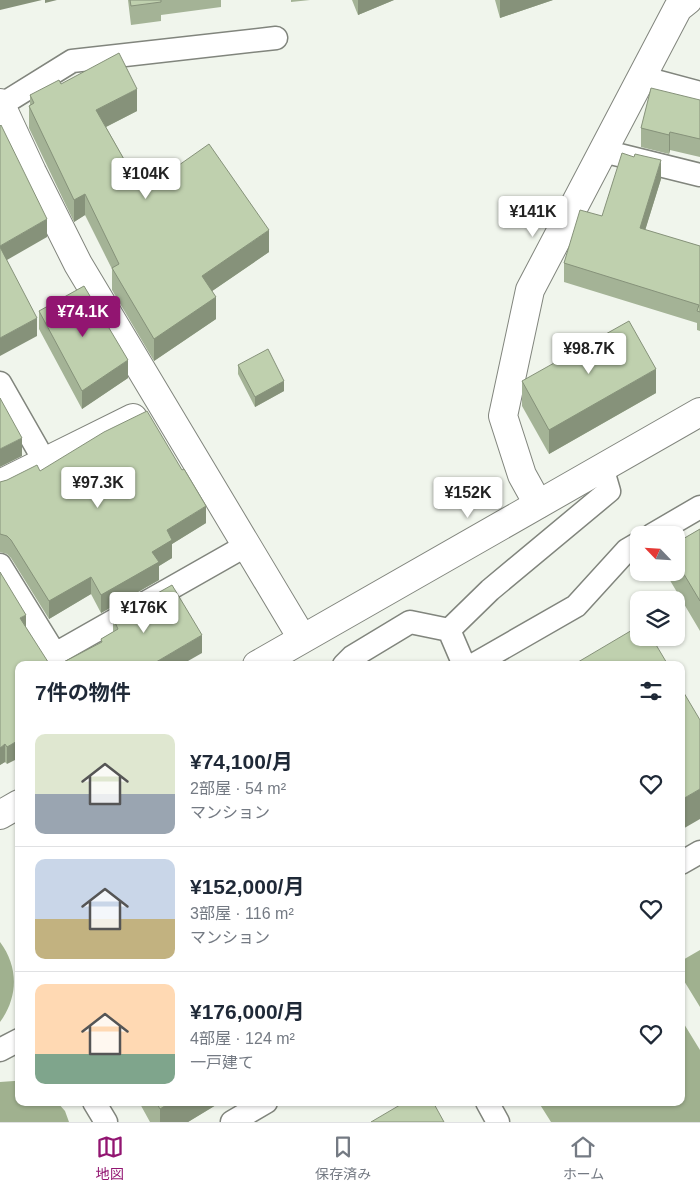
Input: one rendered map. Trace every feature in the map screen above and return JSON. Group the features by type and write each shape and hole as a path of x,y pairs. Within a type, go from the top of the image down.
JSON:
{"street":[{"path":"538,504 522,475 503,416 530,290 678,8 688,0"},
{"path":"0,104 78,264 302,638"},
{"path":"0,484 162,404"},
{"path":"264,661 700,412"},
{"path":"0,815 15,806"}],"lane":[{"path":"0,104 72,60 276,38"},
{"path":"641,77 700,92"},
{"path":"603,151 700,175"},
{"path":"0,383 45,462"},
{"path":"449,630 490,590 609,491 602,467"},
{"path":"667,526 700,507"},
{"path":"0,565 54,654 247,545"},
{"path":"480,661 576,606 630,548"},
{"path":"348,661 352,656 410,622 449,630"},
{"path":"449,630 462,661"},
{"path":"685,861 700,852"},
{"path":"0,1050 15,1042"},
{"path":"96,1106 106,1122"},
{"path":"232,1122 259,1106"},
{"path":"489,1106 498,1122"}],"shaded area":[{"path":"0,942 11,962 14,982 10,1003 0,1022"},
{"path":"700,950 700,1007 685,983 685,959"},
{"path":"685,1026 700,1050 700,1122 551,1122 541,1106 685,1106"},
{"path":"15,1081 15,1106 61,1106 65,1111 69,1122 0,1122 0,1082"}],"building":[{"path":"130,0 161,0 161,2 131,6"},
{"path":"119,53 137,89 96,110 142,191 209,144 269,230 202,276 216,297 154,339 112,268 119,264 85,194 74,200 29,106 34,103 30,95 59,80 61,84"},
{"path":"651,88 700,100 700,139 670,132 669,135 641,128"},
{"path":"0,126 47,219 0,246"},
{"path":"622,153 634,157 635,154 661,160 640,228 700,246 700,312 697,311 699,305 564,263 580,210 602,216"},
{"path":"0,247 37,318 0,338"},
{"path":"84,286 128,360 82,391 39,311"},
{"path":"629,321 656,369 549,430 522,381"},
{"path":"268,349 284,381 255,397 238,365"},
{"path":"0,398 22,438 0,449"},
{"path":"147,411 206,506 167,530 172,540 152,552 159,562 101,595 91,577 49,601 11,540 7,536 0,534 0,482 37,465 40,471 104,432"},
{"path":"700,529 700,601 685,576 685,538"},
{"path":"0,572 26,615 20,618 47,661 15,661 15,742 7,747 5,744 0,748"},
{"path":"172,585 202,635 158,661 66,661 102,642 101,639 118,629 113,618"},
{"path":"630,631 630,646 657,646 666,661 580,661"},
{"path":"685,695 700,720 700,789 685,798"},
{"path":"398,1106 435,1106 444,1122 371,1122"}]}
